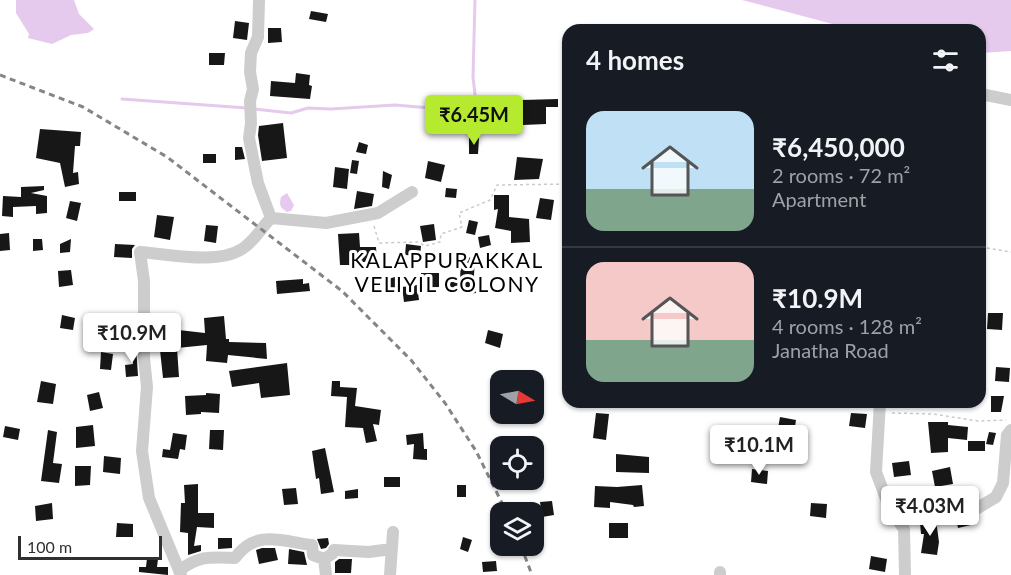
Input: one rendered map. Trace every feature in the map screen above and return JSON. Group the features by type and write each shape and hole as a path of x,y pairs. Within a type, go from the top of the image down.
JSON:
{"street":[{"path":"259,0 258,37 251,53 250,72 253,88 249,138 258,183 271,218"},
{"path":"986,95 1011,100"},
{"path":"271,218 326,223 378,213 412,192"},
{"path":"271,218 260,233 242,249 219,258 140,252 144,280 144,358 147,387 142,451 149,498 180,573 192,560 207,557 235,558 242,549 260,538 312,545 313,555 324,560"},
{"path":"879,408 876,472 890,509 904,529 905,575"},
{"path":"976,509 996,497 1003,483 1007,435 1011,430"},
{"path":"390,575 393,532"},
{"path":"324,560 334,550 369,552 391,549"},
{"path":"324,560 326,575"}],"path":[{"path":"389,206 374,227 379,243 418,242 425,246 440,242 441,234 462,227 459,213 490,200 497,185 562,184"},
{"path":"986,248 1011,252"},
{"path":"887,408 978,421 1011,420"}],"shaded area":[{"path":"16,0 74,0 79,14 94,29 88,33 71,35 52,44 28,38 29,34 16,13"},
{"path":"742,0 1011,0 1011,51 986,53 986,24 832,24"},
{"path":"287,193 294,205 291,211 287,212 281,208 280,202 281,197"}],"building":[{"path":"311,11 328,14 326,22 309,19"},
{"path":"235,21 249,23 247,40 233,38"},
{"path":"268,28 281,28 282,42 268,43"},
{"path":"209,53 225,53 224,65 209,65"},
{"path":"296,73 310,75 309,85 312,86 310,99 270,96 271,81 295,83"},
{"path":"558,99 558,107 546,107 546,124 523,125 522,100"},
{"path":"283,123 287,158 262,161 259,126"},
{"path":"40,129 81,132 80,146 75,146 73,173 78,172 79,184 65,187 60,163 36,158"},
{"path":"469,138 479,138 478,154 469,154"},
{"path":"359,142 368,145 366,154 356,152"},
{"path":"235,147 242,147 245,159 235,160"},
{"path":"203,154 216,154 216,163 203,163"},
{"path":"517,157 543,159 539,179 514,180"},
{"path":"352,160 359,161 357,174 350,173"},
{"path":"428,161 445,165 441,182 425,178"},
{"path":"335,167 349,169 347,189 333,187"},
{"path":"383,171 392,175 389,189 382,187"},
{"path":"44,186 44,190 31,193 47,196 47,213 36,214 36,206 13,207 13,217 2,216 3,196 21,197 21,187"},
{"path":"446,188 457,189 456,198 445,197"},
{"path":"357,191 374,194 372,206 354,209"},
{"path":"119,192 136,192 136,201 119,201"},
{"path":"494,195 509,195 509,217 529,219 530,242 511,243 511,231 495,228 498,209 494,210"},
{"path":"540,198 554,200 551,220 536,218"},
{"path":"70,201 81,203 77,221 66,218"},
{"path":"157,215 174,217 170,240 154,237"},
{"path":"469,220 478,222 475,235 466,233"},
{"path":"434,224 436,240 423,242 420,226"},
{"path":"206,225 218,226 216,243 204,241"},
{"path":"9,233 10,250 0,251 0,234"},
{"path":"359,233 360,247 376,247 377,262 340,265 338,234"},
{"path":"489,235 491,245 480,248 478,237"},
{"path":"33,239 42,239 43,250 33,251"},
{"path":"71,239 70,252 60,253 60,244"},
{"path":"115,244 135,245 132,249 132,258 114,257"},
{"path":"406,244 421,246 420,256 405,255"},
{"path":"461,257 475,258 476,293 467,294 466,290 450,293 449,282 460,281"},
{"path":"71,270 73,285 59,287 58,271"},
{"path":"421,273 439,273 439,287 422,288"},
{"path":"398,276 402,287 388,291 385,280"},
{"path":"303,279 303,284 309,283 310,291 277,294 276,281"},
{"path":"417,285 419,300 404,302 402,287"},
{"path":"988,313 1003,313 1002,330 987,329"},
{"path":"62,315 75,318 73,330 60,328"},
{"path":"224,316 226,339 229,339 229,342 266,343 267,359 228,355 227,363 206,361 207,345 177,348 179,377 163,378 160,350 152,350 152,327 205,333 204,318"},
{"path":"488,330 503,334 500,348 485,343"},
{"path":"136,346 138,376 126,377 125,365 133,364 130,347"},
{"path":"101,352 113,354 111,370 100,369"},
{"path":"287,363 290,395 261,398 259,383 232,387 229,371"},
{"path":"996,367 1010,368 1009,382 995,381"},
{"path":"41,381 56,384 53,404 37,402"},
{"path":"332,381 340,381 340,387 357,388 355,406 381,410 379,425 373,424 377,441 366,443 363,428 345,427 347,397 331,396"},
{"path":"99,392 103,408 90,411 87,395"},
{"path":"206,393 220,394 219,413 201,412 201,414 186,415 185,396 206,395"},
{"path":"991,396 1004,396 1001,412 991,412"},
{"path":"596,413 609,414 606,440 593,438"},
{"path":"851,413 867,414 865,428 849,426"},
{"path":"780,417 796,420 794,433 790,432 788,449 772,447 773,434 777,434"},
{"path":"928,422 948,422 948,425 968,427 967,440 948,438 948,452 931,453"},
{"path":"93,425 95,446 76,448 76,427"},
{"path":"5,426 20,429 18,440 3,437"},
{"path":"48,430 57,432 53,463 62,464 59,483 41,481"},
{"path":"210,430 224,430 223,450 209,449"},
{"path":"989,432 996,433 993,445 986,444"},
{"path":"173,433 187,435 185,450 180,449 178,459 162,457 163,449 170,450"},
{"path":"423,433 427,460 413,459 414,444 407,445 406,435"},
{"path":"728,438 744,439 742,452 726,451"},
{"path":"968,441 985,441 985,451 968,451"},
{"path":"325,448 334,492 321,494 319,478 316,479 312,451"},
{"path":"616,454 649,457 649,473 616,472"},
{"path":"104,456 121,458 120,474 103,472"},
{"path":"909,461 911,475 894,477 892,463"},
{"path":"75,466 91,466 90,485 75,486"},
{"path":"950,467 953,484 935,487 932,471"},
{"path":"752,469 768,471 767,484 751,482"},
{"path":"384,477 400,477 400,487 384,487"},
{"path":"198,484 198,513 214,513 214,528 197,527 194,546 201,545 201,551 188,555 188,533 180,532 181,503 185,503 184,485"},
{"path":"457,485 466,485 466,497 457,497"},
{"path":"642,485 644,506 634,507 610,502 610,508 594,507 595,486"},
{"path":"296,488 298,504 284,505 282,489"},
{"path":"358,489 358,498 345,499 345,491"},
{"path":"552,501 554,515 544,517 544,502 540,502"},
{"path":"52,503 53,519 36,521 35,506"},
{"path":"811,503 827,504 826,518 810,516"},
{"path":"969,506 969,513 974,517 975,524 958,528 954,509"},
{"path":"923,507 925,520 909,521 908,509"},
{"path":"936,520 939,542 937,555 921,553 924,534 921,534 920,522"},
{"path":"117,523 133,524 133,537 116,537"},
{"path":"609,523 628,523 628,538 609,538"},
{"path":"463,537 472,540 468,552 460,549"},
{"path":"218,538 232,538 232,548 218,549"},
{"path":"328,538 329,544 326,548 321,549 317,539"},
{"path":"275,548 278,560 259,564 256,550"},
{"path":"289,549 304,552 307,565 288,564"},
{"path":"871,556 887,559 885,572 869,569"},
{"path":"147,558 158,559 157,567 168,567 168,575 139,572 139,567 146,567"},
{"path":"339,559 352,559 351,573 335,573 335,562"},
{"path":"496,561 497,571 483,572 482,562"}],"waterway":[{"path":"253,109 291,113 308,108 395,105 477,112 473,77 475,0"},
{"path":"122,99 247,108"}],"railway":[{"path":"0,75 83,107 167,157 342,291 411,360 445,403 476,451 502,502"},
{"path":"525,556 532,575"}],"district":[{"name":"KALAPPURAKKAL VELIYIL COLONY","path":"447,273"}]}
